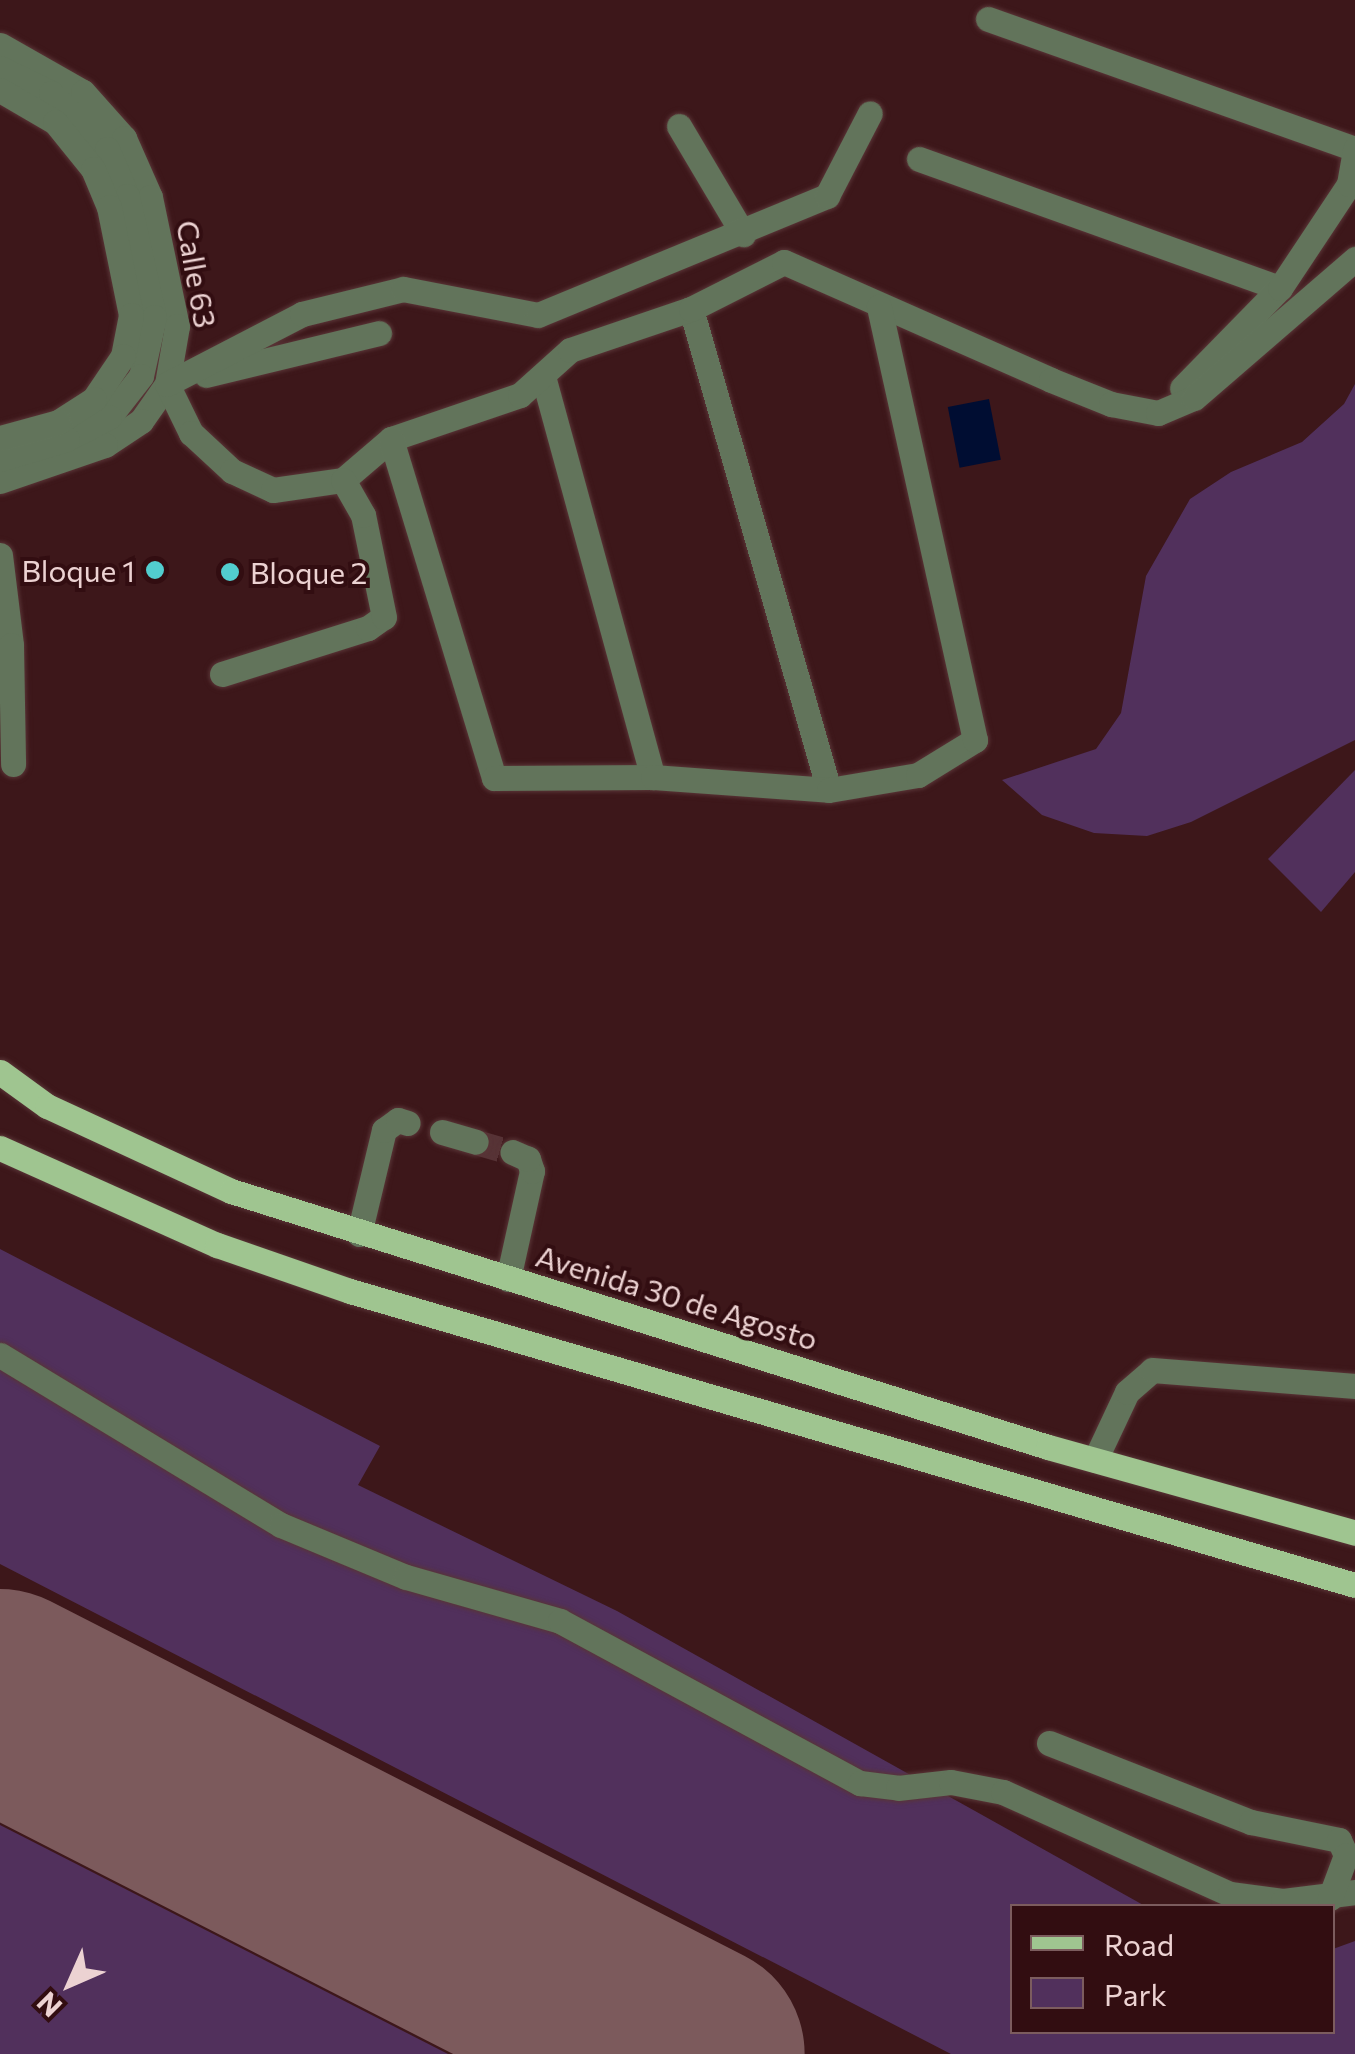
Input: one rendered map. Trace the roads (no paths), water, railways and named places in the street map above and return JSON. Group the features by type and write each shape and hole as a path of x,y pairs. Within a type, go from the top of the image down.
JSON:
{"main road":[{"name":"Avenida 30 de Agosto","path":"0,1072 47,1106 137,1152 359,1234 1095,1460 1355,1533"},
{"path":"0,1148 217,1244 350,1292 1355,1585"}],"street":[{"path":"988,19 1355,149 1350,184 1280,288 1158,413"},
{"name":"Calle 63","path":"0,45 61,76 100,108 138,164 154,214 177,326 168,384"},
{"path":"0,68 52,93 106,149 127,196 154,317 142,376 109,416 66,439 0,459"},
{"path":"0,90 54,122 93,169 109,206 130,315 123,356 94,399 58,422 0,438"},
{"path":"0,481 121,436 168,384 302,314 403,289 538,315 743,234 826,196 870,113"},
{"path":"679,126 743,234"},
{"path":"920,158 1280,288"},
{"path":"168,384 191,433 232,471 273,490 343,480 391,439 520,395 570,350 691,309 784,262 879,307 1112,404 1158,413 1194,398 1355,259"},
{"path":"391,439 494,778 653,777 829,790 918,775 975,740 879,307"},
{"path":"691,309 829,790"},
{"path":"168,384 379,333"},
{"path":"544,376 653,777"},
{"path":"222,674 368,628 384,617 363,515 343,480"},
{"path":"0,555 12,645 13,764"},
{"path":"359,1234 384,1130 398,1120 408,1123"},
{"path":"442,1132 476,1142"},
{"path":"508,1279 532,1171 528,1159 512,1152"},
{"path":"0,1355 281,1525 406,1577 560,1622 860,1782 975,1785 1230,1894 1343,1895 1346,1855 1339,1840 1251,1822 1048,1743"},
{"path":"1095,1460 1127,1392 1152,1370 1355,1386"}],"water":[{"path":"989,399 1001,460 960,468 948,407"}],"tunnel":[{"path":"476,1142 512,1152"}],"place":[{"name":"Bloque 1","path":"155,570"},
{"name":"Bloque 2","path":"230,572"}]}
